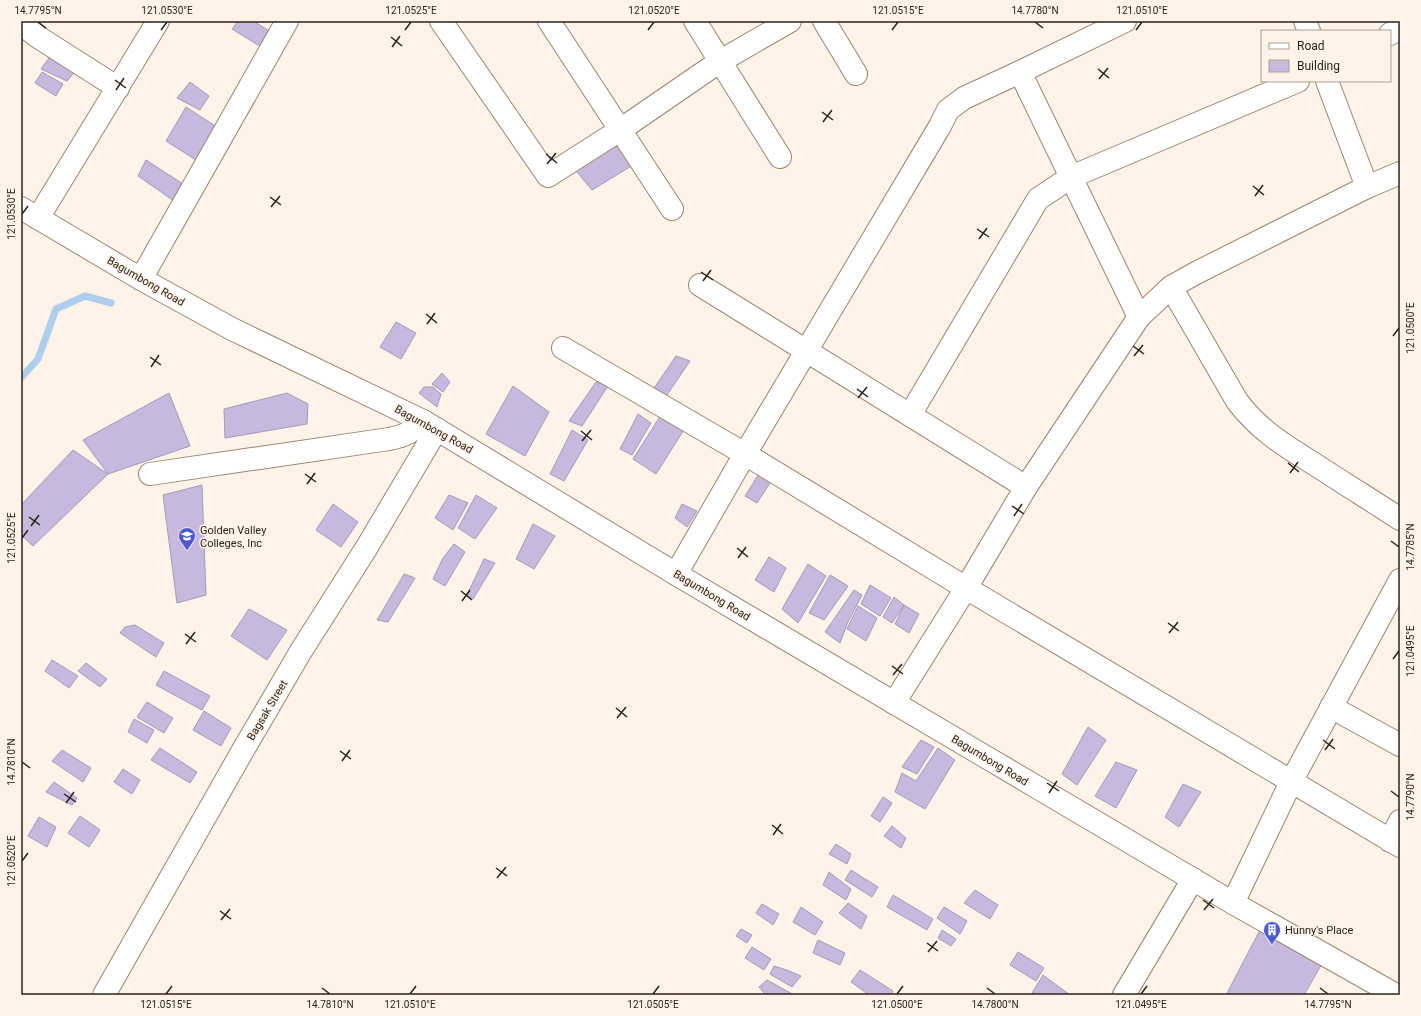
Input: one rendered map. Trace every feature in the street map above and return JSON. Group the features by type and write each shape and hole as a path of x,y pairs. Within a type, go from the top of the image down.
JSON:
{"street":[{"path":"29,213 118,88 158,21"},
{"path":"141,279 287,21"},
{"path":"442,21 548,176 620,130 719,62 790,21"},
{"path":"549,21 672,209"},
{"path":"694,21 780,157"},
{"path":"824,21 856,74"},
{"path":"676,574 948,110 964,98 1124,21"},
{"path":"21,24 38,38 118,88"},
{"path":"1391,33 1400,28"},
{"path":"1020,72 1139,317"},
{"path":"910,415 1038,199 1071,178 1296,82"},
{"path":"1327,82 1367,186"},
{"path":"894,703 966,588 1026,486 1139,317 1171,287 1196,273 1367,186 1400,173"},
{"name":"Bagumbong Road","path":"29,213 141,279 232,329 430,425 676,574 894,703 1233,903 1396,995"},
{"path":"700,285 1026,486"},
{"path":"1171,287 1236,401 1249,417 1262,430 1282,444 1400,519"},
{"path":"563,348 745,454 966,588 1395,844 1400,821"},
{"path":"150,474 389,439 404,436 414,430 430,425"},
{"name":"Bagsak Street","path":"104,995 301,651 367,547 430,425"},
{"path":"1233,903 1291,782 1400,580"},
{"path":"1332,707 1400,745"},
{"path":"1124,995 1193,879"}],"building":[{"path":"238,21 253,21 276,35 266,50 232,29"},
{"path":"54,51 78,68 67,81 41,69"},
{"path":"42,72 63,84 56,96 35,83"},
{"path":"190,82 209,96 200,110 177,98"},
{"path":"186,107 217,127 196,160 166,141"},
{"path":"617,137 638,162 592,190 572,166"},
{"path":"146,160 183,184 174,201 138,176"},
{"path":"396,322 416,333 401,359 380,347"},
{"path":"676,356 690,361 664,399 652,391"},
{"path":"442,373 450,382 443,392 432,384"},
{"path":"596,382 608,386 582,426 569,421"},
{"path":"513,386 549,412 525,456 486,434"},
{"path":"424,387 433,387 441,394 437,407 419,393"},
{"path":"169,393 190,446 108,474 83,440"},
{"path":"287,393 308,404 307,424 225,438 224,409"},
{"path":"664,410 687,425 656,474 633,459"},
{"path":"638,414 651,423 632,455 620,449"},
{"path":"572,430 588,440 564,481 550,474"},
{"path":"73,450 108,474 33,546 21,535 21,505"},
{"path":"762,469 774,477 757,503 745,496"},
{"path":"202,485 206,595 177,603 163,495"},
{"path":"449,495 468,503 453,530 435,518"},
{"path":"476,495 497,508 475,539 458,528"},
{"path":"333,504 358,522 341,547 316,530"},
{"path":"682,504 697,511 687,527 675,518"},
{"path":"533,524 555,536 534,569 516,559"},
{"path":"454,544 465,552 445,586 433,579 443,558"},
{"path":"769,557 786,568 774,592 755,580"},
{"path":"484,559 495,563 473,599 467,595"},
{"path":"808,564 826,576 798,623 782,609"},
{"path":"404,574 415,578 388,622 377,620"},
{"path":"830,575 848,586 824,620 809,613"},
{"path":"870,585 891,598 880,616 861,604"},
{"path":"854,590 862,595 848,622 840,643 825,632"},
{"path":"894,597 904,605 892,623 883,617"},
{"path":"904,605 919,614 909,633 895,624"},
{"path":"858,606 877,618 866,641 847,629"},
{"path":"249,609 287,630 267,660 231,636"},
{"path":"135,625 164,643 156,657 120,633 125,627"},
{"path":"52,660 78,676 69,688 45,671"},
{"path":"86,663 107,679 100,687 78,671"},
{"path":"164,671 210,696 202,710 156,685"},
{"path":"147,702 173,718 164,733 137,717"},
{"path":"204,711 231,728 221,746 193,730"},
{"path":"134,719 154,730 147,743 128,732"},
{"path":"1088,727 1106,740 1077,785 1062,774"},
{"path":"921,740 934,747 917,774 902,767"},
{"path":"160,748 197,772 190,783 151,760"},
{"path":"938,748 955,760 925,809 895,792 902,773 916,781"},
{"path":"62,750 91,768 83,782 52,761"},
{"path":"1116,762 1137,770 1116,808 1095,796"},
{"path":"123,769 140,780 132,794 114,782"},
{"path":"54,782 77,798 72,805 46,792"},
{"path":"1183,784 1201,792 1179,827 1165,817"},
{"path":"883,797 892,803 880,822 871,816"},
{"path":"80,816 100,830 89,847 68,833"},
{"path":"39,817 56,827 47,847 28,836"},
{"path":"892,826 906,838 901,848 884,836"},
{"path":"836,844 851,854 847,864 829,854"},
{"path":"851,870 878,887 872,897 845,880"},
{"path":"829,872 851,889 846,900 823,885"},
{"path":"975,890 998,905 990,919 964,903"},
{"path":"893,895 933,919 927,930 887,907"},
{"path":"848,903 867,916 861,929 839,913"},
{"path":"762,904 779,914 773,925 756,913"},
{"path":"801,907 823,922 815,935 793,922"},
{"path":"944,907 967,921 960,934 937,918"},
{"name":"Hunny's Place","path":"1261,928 1323,962 1304,995 1226,995"},
{"path":"741,929 752,935 747,943 736,936"},
{"path":"942,930 956,939 951,946 938,938"},
{"path":"818,940 845,953 840,965 813,953"},
{"path":"752,947 771,959 764,970 745,958"},
{"path":"1018,952 1044,968 1036,981 1010,965"},
{"path":"774,966 801,976 792,987 770,974"},
{"path":"860,970 893,991 891,995 869,995 851,982"},
{"path":"1043,975 1070,995 1036,995 1032,993"},
{"path":"767,980 794,995 766,995 759,987"}],"waterway":[{"path":"21,378 38,359 56,309 85,296 111,303"}],"place":[{"name":"Golden Valley Colleges, Inc","path":"187,551"},
{"name":"Hunny's Place","path":"1272,945"}]}
